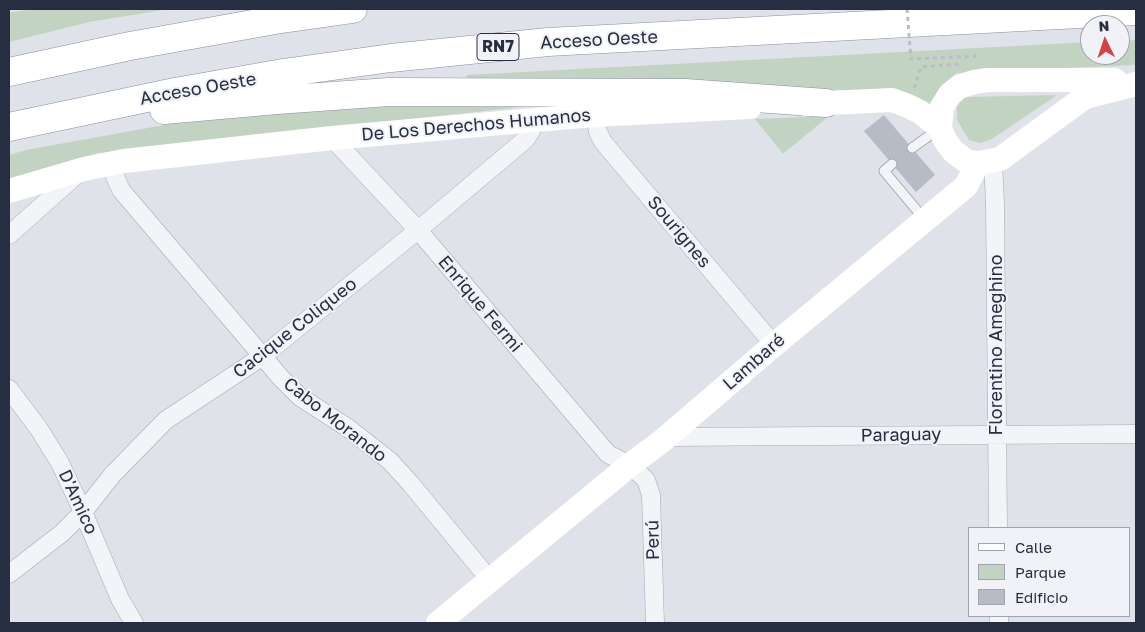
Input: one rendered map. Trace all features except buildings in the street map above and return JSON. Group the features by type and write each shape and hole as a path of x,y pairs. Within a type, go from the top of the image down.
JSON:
{"highway":[{"path":"9,72 130,46 353,9"},
{"name":"Acceso Oeste","path":"16,125 175,92 283,73 410,56 548,42 1136,11"},
{"path":"16,125 277,100 389,92 685,93 826,102"}],"street":[{"path":"940,128 942,107 950,94 959,87 974,82 988,80 1136,82"},
{"path":"986,163 1007,154 1085,97 1136,82"},
{"name":"De Los Derechos Humanos","path":"9,191 108,163 332,138 595,115 892,100 920,112 940,128 945,140 953,151 966,161 986,163"},
{"name":"Sourignes","path":"595,115 598,132 603,142 774,345"},
{"name":"Cacique Coliqueo","path":"9,574 62,533 83,512 113,474 166,420 263,356 418,230 526,139 535,120"},
{"name":"Enrique Fermi","path":"332,138 418,230 608,454 630,465"},
{"name":"Cabo Morando","path":"108,163 121,190 281,378 300,398 348,428 390,461 490,580"},
{"name":"Lambaré","path":"438,623 630,465 667,437 774,345 966,186 986,163"},
{"name":"Florentino Ameghino","path":"986,163 995,203 998,527"},
{"path":"9,235 84,169"},
{"name":"D'Amico","path":"9,389 39,429 60,463 120,599 134,623"},
{"name":"Paraguay","path":"667,437 1136,434"},
{"name":"Perú","path":"630,465 646,480 651,495 655,623"}],"lane":[{"path":"912,148 940,128"},
{"path":"892,164 884,171 925,220"}],"path":[{"path":"908,9 911,60 979,56 979,62"},
{"path":"908,106 920,67 960,64"}],"green space":[{"path":"31,9 169,9 89,22 9,42 9,13"},
{"path":"1130,40 1136,40 1136,65 956,73 926,107 886,91 469,82 466,75 1080,43 1080,65 1130,65"},
{"path":"1057,95 992,139 981,143 969,140 957,120 957,106 965,97"},
{"path":"382,101 549,104 98,153 9,179 9,155 26,150 225,114"},
{"path":"829,116 783,154 755,119"}]}
